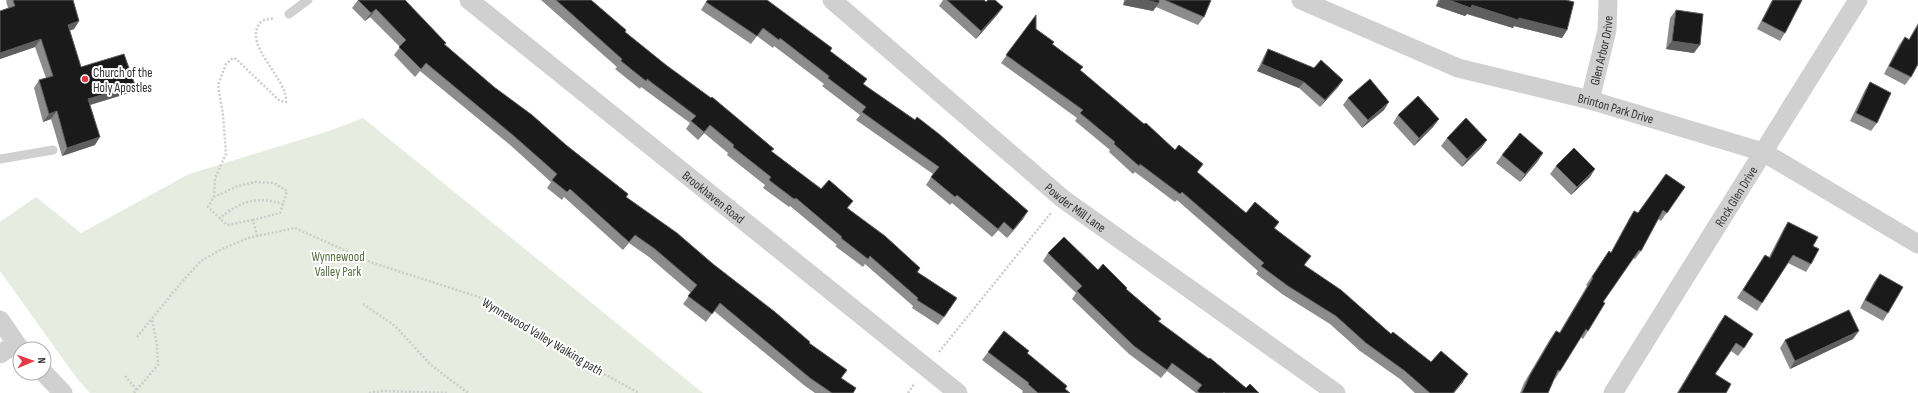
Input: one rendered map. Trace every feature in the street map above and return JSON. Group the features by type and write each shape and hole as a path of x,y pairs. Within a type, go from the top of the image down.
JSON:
{"street":[{"name":"Brookhaven Road","path":"469,0 958,393"},
{"name":"Powder Mill Lane","path":"832,0 1063,199 1336,393"},
{"name":"Brinton Park Drive","path":"1301,0 1458,68 1590,100 1763,152 1918,244"},
{"name":"Glen Arbor Drive","path":"1590,100 1607,30 1608,0"},
{"name":"Rock Glen Drive","path":"1613,393 1858,0"},
{"path":"0,320 14,341"},
{"path":"0,354 12,349"},
{"path":"52,381 63,393"}],"lane":[{"path":"289,14 308,0"},
{"path":"0,159 54,150"}],"path":[{"path":"214,197 238,186 255,182 274,183 287,191 280,213 227,225 208,208 214,197 214,178 226,154 223,115 218,84 226,64 233,58 236,59 280,101 286,102 284,86 261,54 257,40 257,30 260,23 264,20 289,14"},
{"path":"926,368 1063,199"},
{"path":"219,219 228,211 248,200 272,200 283,204"},
{"path":"253,220 257,236"},
{"name":"Wynnewood Valley Walking path","path":"137,337 180,284 201,261 217,252 257,236 295,228 373,263 482,298 514,321 639,393"},
{"path":"363,304 395,326 431,365 468,393"},
{"path":"134,393 158,365 157,345 151,319"},
{"path":"125,376 137,390"},
{"path":"370,393 404,391 448,393"}],"green space":[{"name":"Wynnewood Valley Park","path":"363,118 703,393 90,393 78,380 52,344 52,341 50,341 0,271 0,222 36,197 81,233 189,174 329,131"}],"building":[{"name":"Church of the Holy Apostles","path":"13,0 73,0 79,21 68,25 81,67 124,54 135,85 88,99 100,137 67,148 57,111 49,114 39,80 53,76 41,39 0,53 0,11 15,6"},
{"path":"358,0 405,0 446,43 444,44 494,87 532,115 566,145 628,194 626,197 677,233 713,264 775,312 810,342 809,343 847,370 841,378 856,388 853,393 832,393 810,378 720,303 712,314 688,296 697,285 655,249 635,235 629,242 570,189 567,192 552,180 557,174 426,63 421,69 399,47 406,40 376,9 371,13"},
{"path":"556,0 591,0 626,30 625,32 666,65 711,98 712,97 774,149 771,151 821,189 829,180 853,201 847,208 885,236 920,268 917,272 957,298 944,317 917,300 918,298 870,256 868,259 841,238 842,237 796,198 794,199 769,180 771,177 733,147 734,145 710,125 704,132 691,121 696,116 647,79 646,81 621,61 622,59"},
{"path":"708,0 767,0 832,48 830,51 867,79 863,84 915,120 917,117 939,134 1028,211 1013,230 1004,222 998,229 957,195 955,197 931,177 939,167 862,112 866,107 828,78 829,76 780,38 779,40 763,28 757,36 706,2"},
{"path":"947,0 984,0 986,2 988,0 995,0 1003,7 981,31"},
{"path":"1145,0 1159,0 1159,3"},
{"path":"1165,0 1211,0 1204,17"},
{"path":"1449,0 1566,0 1574,2 1567,30 1519,18 1518,20 1472,5 1471,8"},
{"path":"1773,0 1802,0 1785,33 1762,21"},
{"path":"1676,10 1703,14 1700,45 1672,41"},
{"path":"1036,15 1036,29 1054,42 1052,44 1083,67 1080,70 1144,124 1146,123 1175,150 1179,145 1203,164 1197,172 1246,213 1255,202 1279,222 1274,228 1311,256 1304,265 1341,290 1391,334 1393,332 1431,362 1441,351 1468,374 1453,393 1430,393 1405,371 1366,343 1336,316 1288,286 1261,266 1264,263 1182,192 1180,194 1140,164 1139,166 1114,144 1115,142 1080,113 1083,110 1006,55"},
{"path":"1918,25 1918,64 1911,77 1889,66 1905,37 1909,40"},
{"path":"1268,49 1314,68 1321,60 1343,80 1325,100 1304,82 1262,64"},
{"path":"1370,79 1389,102 1368,120 1348,98"},
{"path":"1870,82 1891,93 1877,123 1856,113"},
{"path":"1418,96 1439,119 1419,138 1398,115"},
{"path":"1466,118 1487,140 1467,159 1447,138"},
{"path":"1520,133 1543,153 1525,174 1502,155"},
{"path":"1574,148 1595,169 1577,187 1556,166"},
{"path":"1666,174 1685,187 1667,213 1663,210 1641,251 1639,250 1603,302 1605,303 1588,331 1586,329 1560,371 1558,370 1548,393 1522,393 1530,375 1556,331 1560,333 1593,278 1592,277 1609,251 1611,253 1634,211 1638,213"},
{"path":"1788,222 1818,237 1813,246 1819,249 1811,264 1793,255 1762,303 1743,290 1765,255 1770,258"},
{"path":"1064,237 1098,270 1103,264 1127,288 1126,289 1161,319 1158,321 1209,359 1210,358 1246,388 1250,384 1259,393 1200,393 1197,391 1202,385 1172,363 1167,370 1134,346 1077,291 1082,286 1048,253"},
{"path":"1880,274 1903,287 1888,313 1865,300"},
{"path":"1849,310 1859,331 1795,361 1785,340"},
{"path":"1725,315 1753,334 1744,348 1736,343 1715,374 1731,384 1726,393 1678,393"},
{"path":"1004,331 1029,351 1027,353 1067,386 1065,389 1070,393 1038,393 1028,384 1029,383 988,352"}],"place":[{"name":"Church of the Holy Apostles","path":"85,79"}]}
